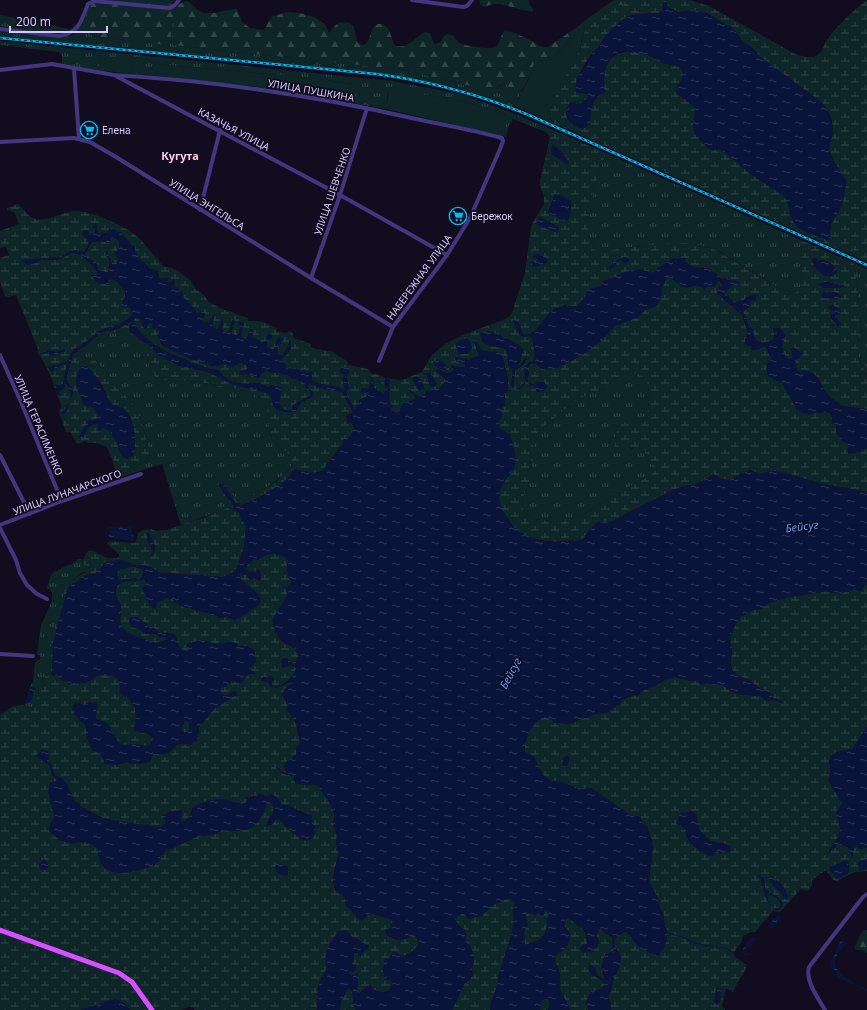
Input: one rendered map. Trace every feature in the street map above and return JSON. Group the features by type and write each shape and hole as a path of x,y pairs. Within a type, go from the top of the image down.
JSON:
{"main road":[{"path":"0,930 119,973 132,982 152,1010"}],"street":[{"path":"0,29 58,36 66,35 75,30 90,2 94,1 170,8 175,6 179,0"},
{"path":"412,0 460,7 465,7 472,0"},
{"name":"КАЗАЧЬЯ УЛИЦА","path":"0,70 49,64 114,74 448,254"},
{"path":"74,69 79,139"},
{"name":"УЛИЦА ПУШКИНА","path":"114,74 159,77 259,89 367,108 503,139"},
{"name":"УЛИЦА ШЕВЧЕНКО","path":"311,278 340,195 367,108"},
{"path":"200,210 220,130"},
{"name":"УЛИЦА ЭНГЕЛЬСА","path":"0,142 43,139 79,139 90,142 116,156 200,210 393,327"},
{"name":"НАБЕРЕЖНАЯ УЛИЦА","path":"380,361 393,327 448,254 476,206 503,139"},
{"name":"УЛИЦА ГЕРАСИМЕНКО","path":"0,356 21,402 60,497 59,502"},
{"path":"0,455 30,514"},
{"name":"УЛИЦА ЛУНАЧАРСКОГО","path":"0,526 59,502 141,474"},
{"path":"0,526 16,560 20,573 27,585 37,594 47,599"},
{"path":"0,654 33,656"},
{"path":"825,1010 810,980 808,972 809,967 863,896 867,894"}],"green space":[{"path":"97,0 176,0 172,3 174,6 171,6"},
{"path":"481,0 529,0 530,6 534,10 532,12 500,4 493,4 484,7 480,4"},
{"path":"614,0 629,0 606,13 603,12 601,9"},
{"path":"629,0 690,0 709,6 795,54 814,57 820,53 836,29 867,0 867,262 551,122 551,113 556,94 580,49 583,35 586,30 602,15","holes":["664,2 666,2 669,8 679,12 707,13 732,27 743,42 755,50 759,56 821,102 827,109 832,121 833,133 829,151 845,179 846,184 842,205 831,224 831,229 798,228 795,224 788,203 783,195 752,175 724,152 718,149 712,150 707,148 694,133 695,110 693,106 678,95 678,85 682,80 683,72 679,66 670,65 643,53 633,51 624,52 616,55 607,65 604,82 605,92 594,101 591,109 589,124 573,102 577,104 587,99 589,96 588,94 576,92 578,76 592,53 601,45 608,33 626,17 640,14 659,13 663,11"]},
{"path":"187,1 204,13 214,13 237,9 242,22 250,28 264,30 271,17 287,12 300,13 314,17 325,24 329,33 338,23 348,23 354,27 357,42 362,45 368,41 373,28 380,24 387,27 396,46 405,46 425,32 430,33 435,44 441,42 443,37 447,34 465,45 494,48 498,45 505,30 524,37 541,46 548,47 577,27 579,30 578,33 561,50 548,61 535,60 533,70 523,89 517,91 507,85 501,85 493,91 482,87 465,85 405,70 173,45 172,42 176,8 179,4"},
{"path":"93,3 87,16 86,25 89,33 93,36 169,45 174,10 171,9 175,7 173,45 405,70 465,85 484,87 488,90 496,89 504,84 520,91 523,89 515,106 512,107 457,88 398,76 0,37 0,31 57,38 72,35 79,27 87,9"},
{"path":"93,3 173,9 170,44 167,45 93,36 87,29 86,20 90,6"},
{"path":"601,9 606,13 585,31 580,49 556,94 551,113 551,122 515,106 533,70 534,60 548,61 578,33 579,30 577,27"},
{"path":"0,15 69,29 77,23 72,29 65,33 43,33 0,26"},
{"path":"0,41 392,81 464,95 551,129 550,137 546,132 513,119 509,125 506,137 499,135 502,131 506,115 466,102 443,97 388,92 386,109 348,102 351,84 312,78 155,64 150,71 150,75 132,74 133,70 100,59 98,70 62,64 62,55 59,52 0,45"},
{"path":"100,59 132,62 132,74 98,70"},
{"path":"155,64 312,78 351,84 348,102 283,90 150,75 150,71"},
{"path":"389,90 443,97 466,102 506,115 505,126 499,135 386,109"},
{"path":"551,129 606,153 593,191 588,231 595,250 603,252 671,243 699,245 716,250 779,288 793,293 799,291 802,283 801,240 854,263 861,325 858,343 859,359 867,375 867,409 841,406 827,394 818,378 813,373 797,371 793,356 789,359 784,353 782,348 784,339 774,332 774,339 765,343 759,342 754,336 752,328 749,327 743,311 748,308 751,300 755,300 751,295 744,300 734,303 725,296 724,293 736,284 736,281 727,280 706,268 693,267 685,262 685,258 672,259 653,273 648,272 604,281 601,286 591,289 577,306 569,307 566,305 551,311 536,330 530,334 523,334 518,322 513,321 521,336 529,336 532,338 535,351 534,362 530,362 524,366 525,380 522,387 514,390 508,390 506,370 499,353 484,351 476,348 478,351 478,356 469,360 457,357 456,361 465,364 464,368 451,366 454,369 450,373 438,369 436,371 446,381 438,389 421,396 414,394 407,389 417,398 416,400 404,403 397,413 391,411 389,398 390,389 385,383 386,390 384,394 374,388 373,380 371,381 369,389 362,388 369,392 369,394 354,410 346,392 348,389 347,378 340,367 340,373 344,374 344,391 337,387 312,381 312,371 307,373 296,369 290,370 290,367 288,370 286,369 286,364 279,362 288,353 291,347 289,345 282,355 278,355 277,349 281,343 278,338 273,350 266,346 268,341 272,338 261,343 257,339 252,338 253,330 250,329 247,339 242,338 241,336 244,323 240,321 241,327 237,336 231,333 235,321 229,332 226,333 222,330 222,319 218,329 212,326 214,315 209,322 204,323 202,318 205,315 202,313 196,313 193,307 174,286 174,279 170,283 167,282 168,277 164,280 159,278 155,270 148,268 137,256 135,246 131,246 121,232 117,232 111,227 106,233 98,234 96,224 93,227 95,228 95,232 91,236 88,234 87,230 83,231 82,234 89,242 84,252 75,250 59,257 22,261 33,264 41,260 57,260 73,252 78,254 89,262 98,272 95,276 96,281 108,285 108,280 111,279 118,282 125,292 125,299 122,302 125,306 132,310 131,316 123,323 101,330 74,349 67,362 48,367 51,372 63,364 67,364 63,384 55,388 57,394 61,397 59,392 65,387 65,383 70,389 71,396 65,409 66,411 73,393 72,388 66,379 73,354 102,332 118,329 130,322 132,322 130,332 139,340 148,344 158,355 180,366 208,372 242,387 268,393 271,396 276,408 295,412 302,402 312,397 311,390 307,386 309,383 317,387 342,392 353,412 348,414 354,428 350,437 343,440 343,443 322,471 314,473 293,470 284,482 277,487 241,506 235,502 224,485 229,501 234,506 233,509 240,513 241,520 246,526 244,546 238,566 234,572 223,577 161,573 148,566 132,564 121,560 105,562 99,571 94,574 85,575 70,585 53,644 52,675 59,676 61,680 67,681 69,684 89,682 96,676 106,674 118,679 124,696 129,699 134,707 134,730 149,734 153,738 152,742 148,746 121,745 115,739 109,726 105,722 96,719 98,705 90,702 84,705 79,703 73,711 80,721 85,724 92,749 102,756 104,763 116,765 127,762 135,764 150,762 153,754 164,754 170,752 176,746 185,743 191,745 192,742 198,741 198,728 215,708 230,698 234,691 225,696 220,691 221,687 227,685 231,681 242,682 248,674 254,672 250,670 255,659 255,651 247,646 239,646 233,642 215,644 206,641 187,644 189,650 187,652 180,647 177,638 168,633 156,631 152,626 147,628 140,619 135,617 129,618 131,625 144,633 156,634 160,637 165,636 167,639 162,642 155,643 134,636 124,629 120,622 121,607 115,595 117,586 123,581 145,580 146,583 144,592 150,605 156,607 157,603 164,599 171,598 183,607 214,614 221,618 227,617 236,620 259,605 259,595 240,579 240,574 247,575 252,580 253,577 258,580 261,579 259,570 249,572 246,569 247,565 255,559 270,554 277,554 287,558 289,561 287,564 288,576 292,582 286,590 288,594 276,615 273,625 275,632 280,639 295,649 298,655 298,659 293,663 281,661 283,668 290,664 296,668 293,676 278,687 289,682 293,683 285,689 282,695 296,724 300,741 296,755 287,761 287,773 282,772 279,768 276,768 284,774 294,776 294,781 316,785 329,801 334,813 334,826 337,835 336,844 339,853 333,882 336,892 344,896 346,906 361,920 363,920 367,915 373,914 391,919 393,922 386,935 397,940 415,935 419,944 407,955 402,956 393,951 390,959 384,960 385,966 383,970 385,979 392,981 389,991 380,992 368,986 362,992 357,991 354,975 351,976 348,973 350,971 354,972 353,965 351,963 354,953 363,952 369,948 359,940 339,931 328,948 327,968 318,986 317,1010 194,1010 194,1008 189,1007 181,1010 155,1010 135,982 122,971 0,927 0,715 18,705 31,708 35,706 39,693 39,683 49,672 51,643 65,589 76,577 91,571 91,568 82,563 86,553 90,550 108,558 119,557 119,554 107,544 109,541 134,543 136,542 138,533 143,530 166,530 230,507 218,487 219,482 225,484 239,504 279,479 291,466 292,461 287,453 271,437 267,408 258,397 244,391 221,386 157,378 150,368 145,351 122,331 103,336 80,353 80,356 86,359 94,360 99,364 106,378 129,399 140,417 150,453 149,458 135,467 124,469 115,463 107,447 97,443 87,443 86,441 77,444 71,433 66,432 59,412 62,407 51,379 49,372 37,352 38,349 16,295 8,297 5,296 0,282 0,258 9,255 6,247 0,248 0,231 19,224 15,213 7,210 7,208 18,204 31,217 36,219 48,219 76,211 110,220 134,234 142,241 162,265 174,269 184,275 193,284 195,289 201,292 209,302 224,310 248,318 248,321 260,321 277,328 276,331 286,333 290,331 292,332 294,338 311,344 311,348 333,352 347,361 348,365 368,369 372,374 377,374 385,378 402,380 422,372 431,356 445,344 463,335 509,317 512,313 525,273 531,226 544,204 540,180","holes":["552,146 554,146 563,153 569,163 553,155 551,152","555,194 571,201 570,216 566,222 548,212","540,217 553,225 557,231 555,232 538,225","816,258 818,261 824,260 833,265 832,276 825,276 814,266 812,260","826,282 843,285 840,288 824,288 819,284","834,306 839,309 838,314 834,317 839,321 839,326 830,325 838,323 831,319 831,315 834,313","487,331 505,338 523,349 520,362 517,367 520,366 527,355 525,362 521,366 515,370 514,382 511,385 513,371 508,364 508,354 506,349 491,346 481,340 483,338 480,334","463,339 468,339 472,348 467,354 461,354 457,350 460,341","441,361 448,367 443,370 434,365","85,366 88,368 95,375 106,392 109,402 129,414 134,432 133,456 127,459 124,457 112,432 104,428 102,428 99,432 97,424 89,426 83,438 78,437 83,432 84,428 99,416 94,408 83,404 78,378 79,369","147,532 155,546 154,554 151,555 153,551 148,542","269,676 273,677 273,681 271,682 275,687 270,686 269,682 261,680","49,755 47,761 51,764 55,776 71,793 75,802 81,807 103,818 130,824 161,827 166,823 163,815 171,811 182,815 182,822 190,816 192,808 209,801 228,800 241,804 247,802 250,797 261,794 266,797 275,796 282,805 287,805 309,815 312,824 315,827 318,827 304,840 294,834 281,821 276,819 272,824 269,819 273,813 274,807 271,803 267,802 265,809 256,824 247,830 221,830 215,834 198,836 171,849 166,849 161,855 160,859 142,869 132,872 113,872 105,867 100,860 98,849 94,845 86,842 62,841 49,830 55,817 50,800 49,787 50,783 57,780 52,775 50,766 39,758"]},
{"path":"606,153 801,240 802,283 799,291 793,293 779,288 717,250 699,245 671,243 602,252 595,250 588,231 593,191"},
{"path":"112,236 119,241 120,247 116,254 118,260 117,264 112,264 107,252 106,256 110,261 108,272 98,270 96,262 87,258 85,254 92,242 103,241 108,243"},
{"path":"854,263 867,269 867,375 859,359 858,343 861,325"},
{"path":"667,278 671,278 683,287 696,285 702,287 714,287 718,281 720,281 722,286 717,289 717,293 742,315 748,333 745,340 752,350 765,346 767,348 771,358 767,365 773,379 782,383 797,409 821,413 825,411 831,414 833,424 836,425 836,432 842,441 848,444 848,453 859,452 867,448 867,492 819,483 789,474 770,471 765,474 760,474 750,470 728,480 721,479 713,474 694,485 685,486 639,507 613,521 604,523 598,522 588,531 583,539 577,541 571,540 558,542 540,540 525,536 515,529 502,510 499,500 501,486 513,469 515,454 509,434 499,428 499,421 502,416 502,407 505,405 505,393 521,388 526,381 529,384 533,385 535,389 547,387 544,382 535,385 529,383 527,380 529,373 527,369 530,364 536,363 542,369 555,369 582,355 599,343 615,326 638,317 645,310 657,306 662,294 661,288","holes":["629,372 641,375 648,385 649,400 647,414 641,425 629,421 621,424 617,431 615,447 623,449 637,447 644,448 647,460 658,468 650,475 610,497 585,514 571,520 558,522 533,519 525,513 522,507 523,498 532,471 534,443 538,432 577,399 606,388 612,381"]},
{"path":"136,317 141,319 143,327 153,322 160,331 157,335 162,345 191,359 218,366 224,363 232,367 240,363 246,364 248,368 240,371 241,375 249,374 255,377 266,371 272,373 279,372 306,384 305,387 311,395 293,405 292,409 284,409 279,403 281,391 273,385 268,387 258,384 233,382 228,380 216,370 189,362 172,354 148,340 141,334 136,327 134,320"},
{"path":"122,331 145,351 150,368 157,378 221,386 244,391 258,397 267,408 271,437 291,458 291,466 279,479 239,504 235,499 231,507 181,525 162,464 118,478 112,460 122,467 130,468 139,465 149,458 150,453 140,417 129,399 106,378 99,364 94,360 86,359 80,356 80,353 103,336"},
{"path":"629,372 641,375 645,379 649,392 647,414 641,425 629,421 631,449 640,446 644,448 647,460 658,468 650,475 610,497 585,514 571,520 558,522 533,519 525,513 522,507 523,498 529,482 534,443 538,432 577,399 606,388 612,381"},
{"path":"78,559 82,559 82,563 91,568 91,571 81,573 69,583 51,643 49,672 39,683 38,699 35,706 31,708 24,704 26,703 33,681 35,662 40,659 40,656 37,653 41,625 52,601 52,592 47,588 51,575 70,564 71,565"},
{"path":"129,567 142,569 142,578 118,580 118,571"},
{"path":"865,584 867,584 867,727 851,750 836,752 829,760 831,773 829,780 842,804 839,836 832,846 834,849 837,844 848,847 852,857 854,848 857,846 861,849 867,847 867,859 859,862 864,870 867,869 867,871 855,872 837,881 833,880 826,870 812,880 812,886 809,890 807,891 801,889 780,912 773,911 755,932 751,932 743,936 734,954 735,957 747,965 733,992 726,988 722,1006 725,1010 611,1010 608,996 619,968 620,954 614,945 615,939 625,931 645,950 659,955 667,940 664,915 659,908 657,897 649,881 652,840 647,826 638,816 630,815 591,788 583,789 562,782 551,781 543,775 534,757 525,752 529,732 536,722 545,717 568,724 587,718 591,715 608,712 620,704 622,700 633,695 637,695 666,679 675,677 696,681 702,685 706,683 722,685 736,694 760,696 767,701 774,700 769,693 757,687 751,681 738,675 731,667 732,646 730,642 734,628 741,616 752,610 761,609 769,603 789,597 827,591 832,593 848,592 854,589 859,591 862,590","holes":["696,814 699,830 710,841 726,844 727,852 725,851 720,854 718,851 709,856 688,840 685,829 681,825","848,861 849,866 847,874 836,879 830,867","759,875 764,879 765,889 782,901 782,908 777,910 770,903 762,886","772,876 783,886 787,895 784,897"]},
{"path":"185,720 189,722 189,731 183,732 181,730"},
{"path":"767,893 777,898 781,904 779,909 776,909 770,904"},
{"path":"509,898 515,902 513,910 514,920 511,936 498,977 498,984 491,1002 490,1010 452,1010 464,984 471,978 473,972 471,969 474,959 471,949 466,943 466,931 458,925 455,919 461,914 464,914 471,919 482,916 491,906"},
{"path":"546,910 548,911 548,919 544,934 537,941 525,945 525,912 538,913"},
{"path":"569,918 586,933 587,944 582,945 586,951 593,952 599,943 596,934 599,929 612,937 612,948 615,951 614,954 610,952 603,962 602,970 604,979 597,975 594,968 588,968 591,974 603,981 605,985 589,995 586,1005 589,1010 570,1010 560,990 559,971 556,965 555,955 563,950 569,942 570,935 565,927 565,923 566,919"},
{"path":"864,930 867,930 867,953 861,950 856,950 855,947 861,933"},
{"path":"0,933 118,975 130,984 148,1010 130,1010 124,1003 107,1002 80,1010 0,1010"},
{"path":"348,988 351,989 356,1010 340,1010 341,1001"},
{"path":"546,999 549,1000 550,1003 548,1010 539,1010 541,1008 540,1002"}],"water":[{"path":"666,2 669,8 678,12 693,10 702,11 732,27 743,42 755,50 759,56 821,102 827,109 833,127 829,151 845,179 846,184 842,205 831,224 829,239 827,240 812,235 802,230 794,223 788,204 783,195 752,175 724,152 718,149 712,150 707,148 694,133 693,124 695,111 692,104 678,95 675,90 682,80 683,72 679,66 658,61 641,53 627,51 617,53 609,60 604,76 605,92 594,100 588,125 584,128 579,128 569,121 566,111 569,104 573,102 577,104 587,99 589,96 588,94 576,92 577,80 593,52 604,38 618,23 625,18 639,14 659,13 663,11 662,4"},
{"path":"553,146 563,153 569,163 568,165 551,154 551,148"},
{"path":"555,194 563,196 571,201 570,216 566,222 548,212"},
{"path":"539,217 559,227 559,230 555,232 536,224"},
{"name":"Бейсуг","path":"96,223 98,234 106,233 111,227 117,232 121,232 124,238 130,242 129,245 135,246 136,254 149,268 158,271 159,278 164,279 168,277 167,282 170,283 175,279 174,286 177,288 179,286 178,291 183,292 183,297 196,310 196,313 205,313 202,318 204,323 209,322 215,314 212,326 218,329 222,319 222,329 226,333 229,332 232,320 235,319 232,334 237,336 241,327 238,323 240,321 244,323 241,336 242,338 247,339 250,329 253,330 252,338 257,339 261,343 265,341 267,335 271,334 273,337 268,341 266,346 267,348 273,350 278,338 281,337 283,340 277,349 278,355 280,356 286,350 290,339 291,347 280,362 282,364 285,363 286,369 291,366 290,370 295,367 299,371 304,370 307,373 312,371 312,381 316,383 337,387 344,390 344,374 339,372 341,366 347,368 350,372 346,377 349,388 346,393 353,405 354,410 360,399 368,396 369,392 362,394 360,390 362,388 369,389 371,382 370,376 373,379 374,388 384,394 386,390 384,381 385,379 389,379 389,403 392,405 391,411 397,413 404,403 417,398 410,393 407,386 414,394 418,396 424,395 426,391 438,389 446,381 445,378 436,371 436,369 449,374 454,369 451,366 452,365 455,367 465,367 465,364 456,361 455,357 469,360 478,356 473,338 482,350 501,353 507,375 507,387 508,390 513,390 505,393 505,405 502,407 502,416 499,421 499,427 510,436 516,458 513,470 500,490 500,502 509,522 516,529 534,539 556,542 579,541 584,538 589,530 598,522 604,523 613,521 672,490 694,485 713,474 721,479 728,480 750,470 757,473 776,471 819,483 867,492 867,584 862,590 859,591 854,589 840,594 827,591 789,597 769,603 761,609 752,610 741,616 731,635 730,642 732,650 730,662 733,672 750,680 754,685 771,694 783,703 774,700 767,701 760,696 739,695 722,685 706,683 702,685 696,681 675,677 661,681 657,685 644,690 637,696 632,695 622,700 620,704 616,705 608,712 591,715 587,718 569,723 554,723 549,718 542,717 534,724 529,733 525,742 525,752 534,757 543,775 551,781 562,782 583,789 591,788 630,815 640,817 642,822 647,826 653,846 649,881 664,915 663,920 668,933 667,937 664,948 657,956 640,948 625,931 615,939 614,945 621,957 621,961 608,996 608,1000 611,1003 611,1010 589,1010 586,1005 590,992 601,989 605,985 603,981 591,974 588,968 591,965 596,968 597,975 604,979 605,976 603,974 602,966 605,954 612,952 614,954 615,953 612,948 612,937 599,929 596,934 599,943 593,952 586,951 584,953 580,947 587,944 586,933 569,918 566,919 565,927 570,935 569,942 563,950 555,955 554,959 560,973 560,990 570,1010 548,1010 550,1003 549,1000 546,999 540,1002 541,1008 539,1010 490,1010 491,1002 498,984 498,977 511,936 514,920 513,910 515,902 509,898 491,905 491,908 488,908 482,916 470,919 462,913 455,919 458,925 466,931 466,943 469,944 474,955 473,967 471,971 473,975 464,984 452,1010 356,1010 353,1005 351,989 348,988 341,1001 340,1010 317,1010 318,986 327,968 326,953 339,931 346,930 354,938 370,946 361,956 359,956 357,952 353,953 354,959 351,963 353,965 356,964 356,970 348,973 351,976 358,973 359,980 357,991 360,992 370,985 375,991 386,993 389,992 392,981 384,978 383,969 385,958 390,959 393,951 402,956 407,955 414,950 419,943 415,935 401,940 386,935 385,930 390,928 393,922 391,919 369,914 361,921 346,906 344,896 336,892 333,882 339,853 336,844 337,834 333,823 334,813 329,801 316,785 312,784 308,786 295,783 294,776 282,772 286,773 284,766 287,761 296,755 296,746 300,743 296,725 287,710 288,705 284,698 282,698 281,694 293,683 287,683 280,687 274,687 270,686 269,682 261,680 263,677 272,677 274,679 271,682 273,686 285,683 294,675 296,668 293,665 290,665 283,668 281,667 281,661 283,658 287,658 291,663 293,663 298,659 298,654 296,651 282,640 275,632 273,625 274,623 272,620 287,596 287,588 292,583 286,569 288,566 287,562 289,561 286,557 275,554 266,555 258,560 255,559 247,565 246,569 249,572 260,571 260,581 255,577 252,580 249,579 247,575 240,574 240,579 259,595 261,600 259,605 236,620 227,617 219,618 214,614 191,608 185,608 174,602 172,598 166,598 157,603 156,608 153,608 142,589 146,583 145,580 125,582 116,586 115,589 121,608 119,621 125,632 155,643 166,640 167,637 160,637 155,633 145,634 139,629 131,627 129,623 130,617 137,617 148,625 148,628 152,626 159,632 176,635 178,646 187,652 189,650 187,644 200,640 215,644 233,642 239,646 247,646 255,651 256,662 252,665 250,670 256,674 248,674 242,684 231,681 225,687 221,687 220,691 223,696 227,696 236,691 237,696 232,697 214,709 198,728 199,732 197,734 199,740 193,742 191,744 192,746 188,743 185,745 178,744 174,746 170,752 164,754 153,754 150,762 135,764 127,762 116,765 104,763 103,758 99,754 92,751 86,737 87,728 72,709 76,703 84,705 95,702 98,705 96,719 107,723 118,742 123,745 135,744 147,746 153,738 149,734 134,730 136,715 135,707 129,699 119,692 119,681 116,678 111,675 100,674 90,681 69,684 67,681 61,680 59,676 50,674 53,668 53,644 67,590 70,585 85,575 94,574 99,571 105,562 121,560 132,564 148,566 161,573 223,577 230,574 240,564 246,526 241,520 240,513 233,510 234,505 229,501 219,484 224,485 235,502 241,506 262,496 283,482 290,476 294,469 314,473 322,471 343,443 344,438 350,437 354,428 353,424 348,423 346,416 351,414 353,411 342,392 317,387 309,383 307,386 313,392 312,397 302,402 295,412 286,413 280,411 273,405 268,393 231,384 208,372 180,366 158,355 148,344 139,340 130,331 129,329 132,322 118,329 102,332 88,344 73,353 66,380 72,388 73,393 70,401 70,390 65,383 65,387 59,392 61,397 59,398 55,385 63,384 67,364 63,364 51,372 48,367 68,362 74,349 96,333 130,318 132,313 131,308 121,304 126,295 125,290 115,280 110,279 107,281 109,285 98,284 90,274 97,275 98,272 84,257 73,252 61,259 41,260 28,265 20,260 59,257 73,250 84,252 89,242 82,232 88,230 89,236 93,234 96,231 95,228 92,227","holes":["112,236 119,241 119,248 115,253 118,260 117,264 112,264 107,251 105,256 110,261 108,272 98,270 97,263 87,258 85,254 91,242 103,241 107,243 110,241","136,317 141,319 144,329 147,328 148,324 153,322 152,328 157,328 160,331 157,335 167,347 192,360 203,364 208,364 210,366 225,364 230,367 240,363 246,364 248,365 247,369 240,371 239,374 249,374 258,378 261,376 263,371 272,373 279,372 306,384 306,389 311,393 311,395 296,403 292,409 284,409 279,403 282,388 277,386 268,387 259,383 235,383 228,380 217,369 210,369 176,356 153,344 144,336 137,328 134,320","129,567 142,569 142,578 118,580 117,574 118,571","185,720 189,722 189,731 183,732 181,730","546,911 548,912 547,927 542,937 539,940 525,945 524,932 528,925 525,912 536,915 539,913 543,916"]},
{"path":"538,254 548,259 546,264 537,267 533,266 530,261 538,263 538,260 532,256"},
{"path":"624,257 629,258 629,262 626,263 620,260 614,267 609,269 613,262"},
{"path":"814,257 818,261 825,261 835,267 837,273 829,276 822,273 812,260"},
{"path":"686,258 685,262 693,267 706,268 727,280 740,282 739,285 733,285 724,293 725,296 730,297 734,303 744,300 746,297 749,298 754,294 756,295 755,301 751,300 748,308 743,312 749,327 752,328 758,342 763,343 772,341 775,337 773,328 780,328 786,335 783,351 786,357 789,359 792,358 791,348 793,347 803,354 795,363 798,371 800,372 805,370 810,372 816,377 830,397 841,406 867,409 867,448 859,452 849,454 848,444 839,439 836,425 833,424 831,414 821,411 811,414 804,414 797,409 782,383 768,376 766,369 771,358 767,348 765,346 754,350 745,344 748,332 746,323 740,312 726,302 717,292 717,289 722,285 721,281 718,281 714,287 707,287 704,289 697,285 685,288 679,283 676,283 674,279 667,278 661,287 662,294 657,306 645,310 638,317 615,326 599,343 582,355 555,369 543,369 536,364 530,364 527,369 529,375 527,380 529,383 535,385 537,382 544,382 547,387 542,392 537,392 533,386 526,381 524,384 524,367 529,362 534,361 535,351 532,338 529,336 523,337 519,333 513,321 514,319 518,322 523,334 530,334 536,330 551,311 557,310 563,306 577,306 586,296 586,292 589,289 601,286 604,281 625,272 640,269 653,273 668,262"},
{"path":"823,282 844,286 840,288 824,288 817,285"},
{"path":"823,292 837,293 842,299 823,298 821,296"},
{"path":"833,304 836,308 841,310 840,313 834,316 838,319 841,325 828,326 837,324 830,317 834,313 829,309 829,307"},
{"path":"487,331 507,339 522,348 523,352 517,367 524,362 528,354 526,359 523,364 515,370 513,388 511,385 513,376 512,371 508,364 505,348 489,346 481,341 483,338 480,334"},
{"path":"466,338 470,341 472,348 467,354 458,354 455,343"},
{"path":"64,349 65,352 51,356 49,352 40,354 49,350 56,352"},
{"path":"437,359 447,366 446,370 434,365 433,362"},
{"path":"82,366 87,367 95,375 112,404 121,407 129,414 135,434 135,448 130,458 123,457 112,432 102,428 99,433 97,424 91,425 86,430 83,438 78,439 88,420 95,420 99,416 94,408 83,404 76,385 78,372"},
{"path":"430,372 437,383 435,387 430,386 426,374"},
{"path":"417,376 424,387 424,389 419,391 412,380 413,377"},
{"path":"69,403 66,413 62,415 61,412 68,406"},
{"path":"131,526 134,541 109,538 109,527"},
{"path":"147,532 149,532 154,544 152,556 152,549"},
{"path":"31,686 35,688 31,703 27,704 26,701"},
{"path":"867,727 867,847 861,849 857,846 854,848 852,858 848,847 837,844 828,854 827,853 839,836 840,828 836,812 842,804 829,780 831,773 829,760 832,754 853,748"},
{"path":"42,749 49,752 47,761 51,764 54,775 62,778 67,784 75,802 79,803 90,813 106,819 161,827 166,823 163,815 171,811 183,810 182,822 190,816 195,805 212,800 223,799 239,804 247,802 246,797 252,798 260,793 266,797 271,794 275,796 282,805 290,806 306,815 311,815 312,824 315,827 318,827 314,832 315,834 312,839 307,841 291,831 279,820 276,819 271,826 267,825 275,809 271,803 267,802 265,811 259,820 250,828 240,831 221,830 216,834 193,838 171,849 170,848 169,850 166,849 161,855 159,862 157,862 154,866 139,871 122,873 115,872 105,868 101,863 98,849 90,843 82,841 71,844 60,840 49,830 55,817 48,793 50,782 55,782 57,780 52,775 50,766 36,756"},
{"path":"567,755 570,758 568,765 565,767 562,766 563,758"},
{"path":"691,811 696,814 699,830 710,841 729,845 731,847 730,852 725,851 721,854 716,851 713,856 709,856 705,852 699,851 699,848 689,841 683,827 676,824 680,813"},
{"path":"44,859 47,862 48,868 46,870 41,870 39,865"},
{"path":"867,859 867,869 859,870 858,863"},
{"path":"847,860 849,873 836,879 830,867"},
{"path":"277,863 288,867 289,872 287,876 281,875 277,872 275,868"},
{"path":"756,874 764,878 765,889 779,898 783,906 780,910 775,910 769,904 765,896 761,879","holes":["767,893 777,898 781,904 779,908 776,908 770,904"]},
{"path":"772,876 783,886 788,897 787,900 784,900 782,894 769,882 770,877"},
{"path":"779,914 781,918 779,923 773,928 769,928 768,926 770,923"},
{"path":"752,936 756,938 750,948 747,945 744,951 745,953 748,953 747,955 742,954 744,947"},
{"path":"841,940 845,941 845,945 836,957 835,966 847,979 867,989 867,991 838,977 830,967 830,963"},
{"path":"717,987 721,989 721,999 718,1005 714,1003"},
{"path":"115,999 119,1000 130,1010 80,1010"}],"waterway":[{"path":"667,933 685,938 694,943 726,948 738,956"}],"railway":[{"path":"0,38 376,74 436,85 474,95 512,108 867,265"}],"place":[{"name":"Елена","path":"89,130"},
{"name":"Бережок","path":"458,216"}],"district":[{"name":"Кугута","path":"180,155"}]}
